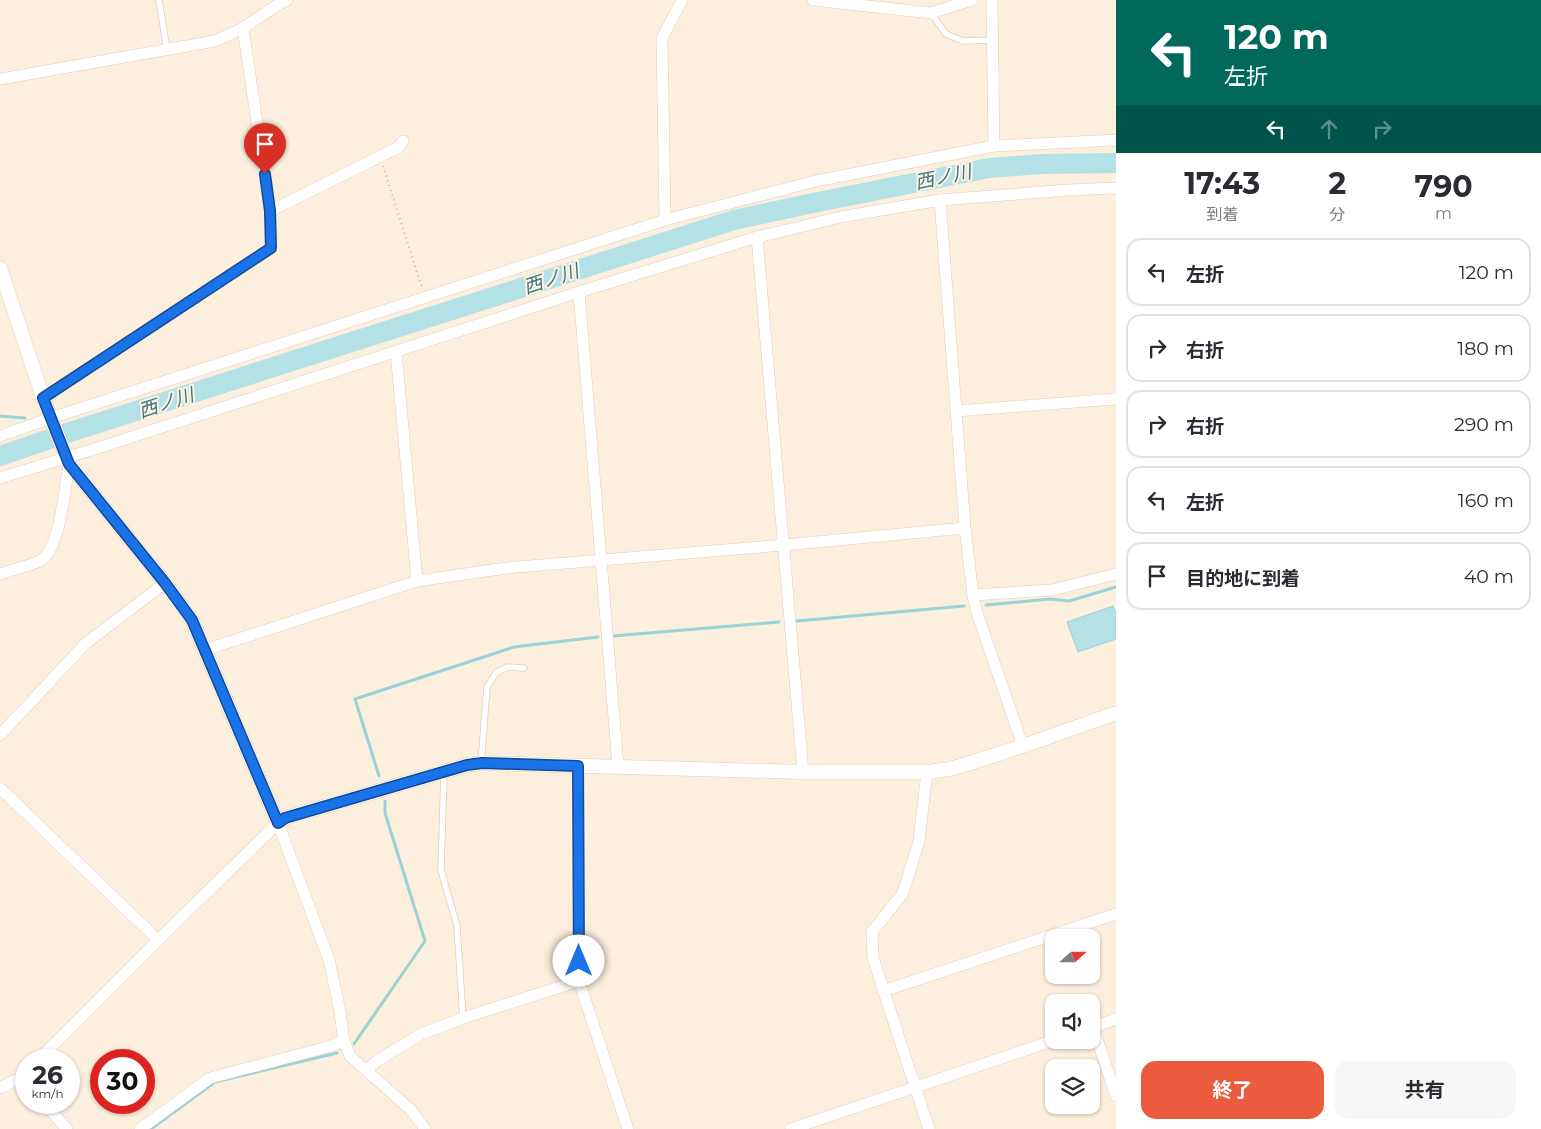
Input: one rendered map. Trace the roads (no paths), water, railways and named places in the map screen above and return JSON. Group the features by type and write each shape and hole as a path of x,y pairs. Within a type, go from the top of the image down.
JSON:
{"street":[{"path":"0,79 215,41 243,28 287,0"},
{"path":"664,220 662,38 682,0"},
{"path":"813,0 908,8 931,13 972,0"},
{"path":"992,0 994,146"},
{"path":"43,398 271,248 270,211 243,28"},
{"path":"0,436 52,422 664,220 816,181 994,146 1116,140"},
{"path":"270,211 399,147 403,141"},
{"path":"0,478 578,292 757,237 841,216 940,200 1116,188"},
{"path":"940,200 965,528 973,595 1023,746"},
{"path":"757,237 804,772"},
{"path":"0,268 43,398 66,457 192,620 278,823 329,960 344,1040 350,1056 411,1110 425,1129"},
{"path":"578,292 618,766"},
{"path":"396,352 417,581"},
{"path":"956,411 1116,399"},
{"path":"0,574 42,560 55,542 62,510 66,457"},
{"path":"205,650 417,581 506,568 965,528"},
{"path":"973,595 1052,590 1116,574"},
{"path":"0,735 86,644 165,583"},
{"path":"49,1049 158,940 285,818 467,765 482,763 804,772 927,772 949,769 1023,746 1116,713"},
{"path":"578,766 579,981 628,1129"},
{"path":"927,772 919,841 903,893 872,932 873,958 929,1129"},
{"path":"0,788 158,940"},
{"path":"883,990 1116,914"},
{"path":"366,1070 420,1034 463,1018 579,981"},
{"path":"1100,1025 1116,1020"},
{"path":"140,1129 210,1078 328,1047 344,1040"},
{"path":"790,1129 1045,1043"},
{"path":"1099,1049 1116,1096"},
{"path":"0,1088 15,1082"},
{"path":"54,1114 67,1129"}],"lane":[{"path":"158,0 166,50"},
{"path":"931,13 946,34 963,40 993,40"},
{"path":"482,763 488,686 496,673 507,667 524,668"},
{"path":"444,773 442,870 457,926 463,1018"}],"water":[{"path":"1113,606 1116,614 1116,639 1078,652 1067,622"}],"waterway":[{"name":"西ノ川","path":"0,456 734,220 989,168 1042,164 1116,163"},
{"path":"0,416 25,418"},
{"path":"986,605 1050,599 1069,601 1116,587"},
{"path":"797,621 964,606"},
{"path":"613,636 779,622"},
{"path":"379,776 355,699 514,647 598,637"},
{"path":"354,1044 425,941 385,813 385,801"},
{"path":"151,1129 215,1082 337,1053"}]}
